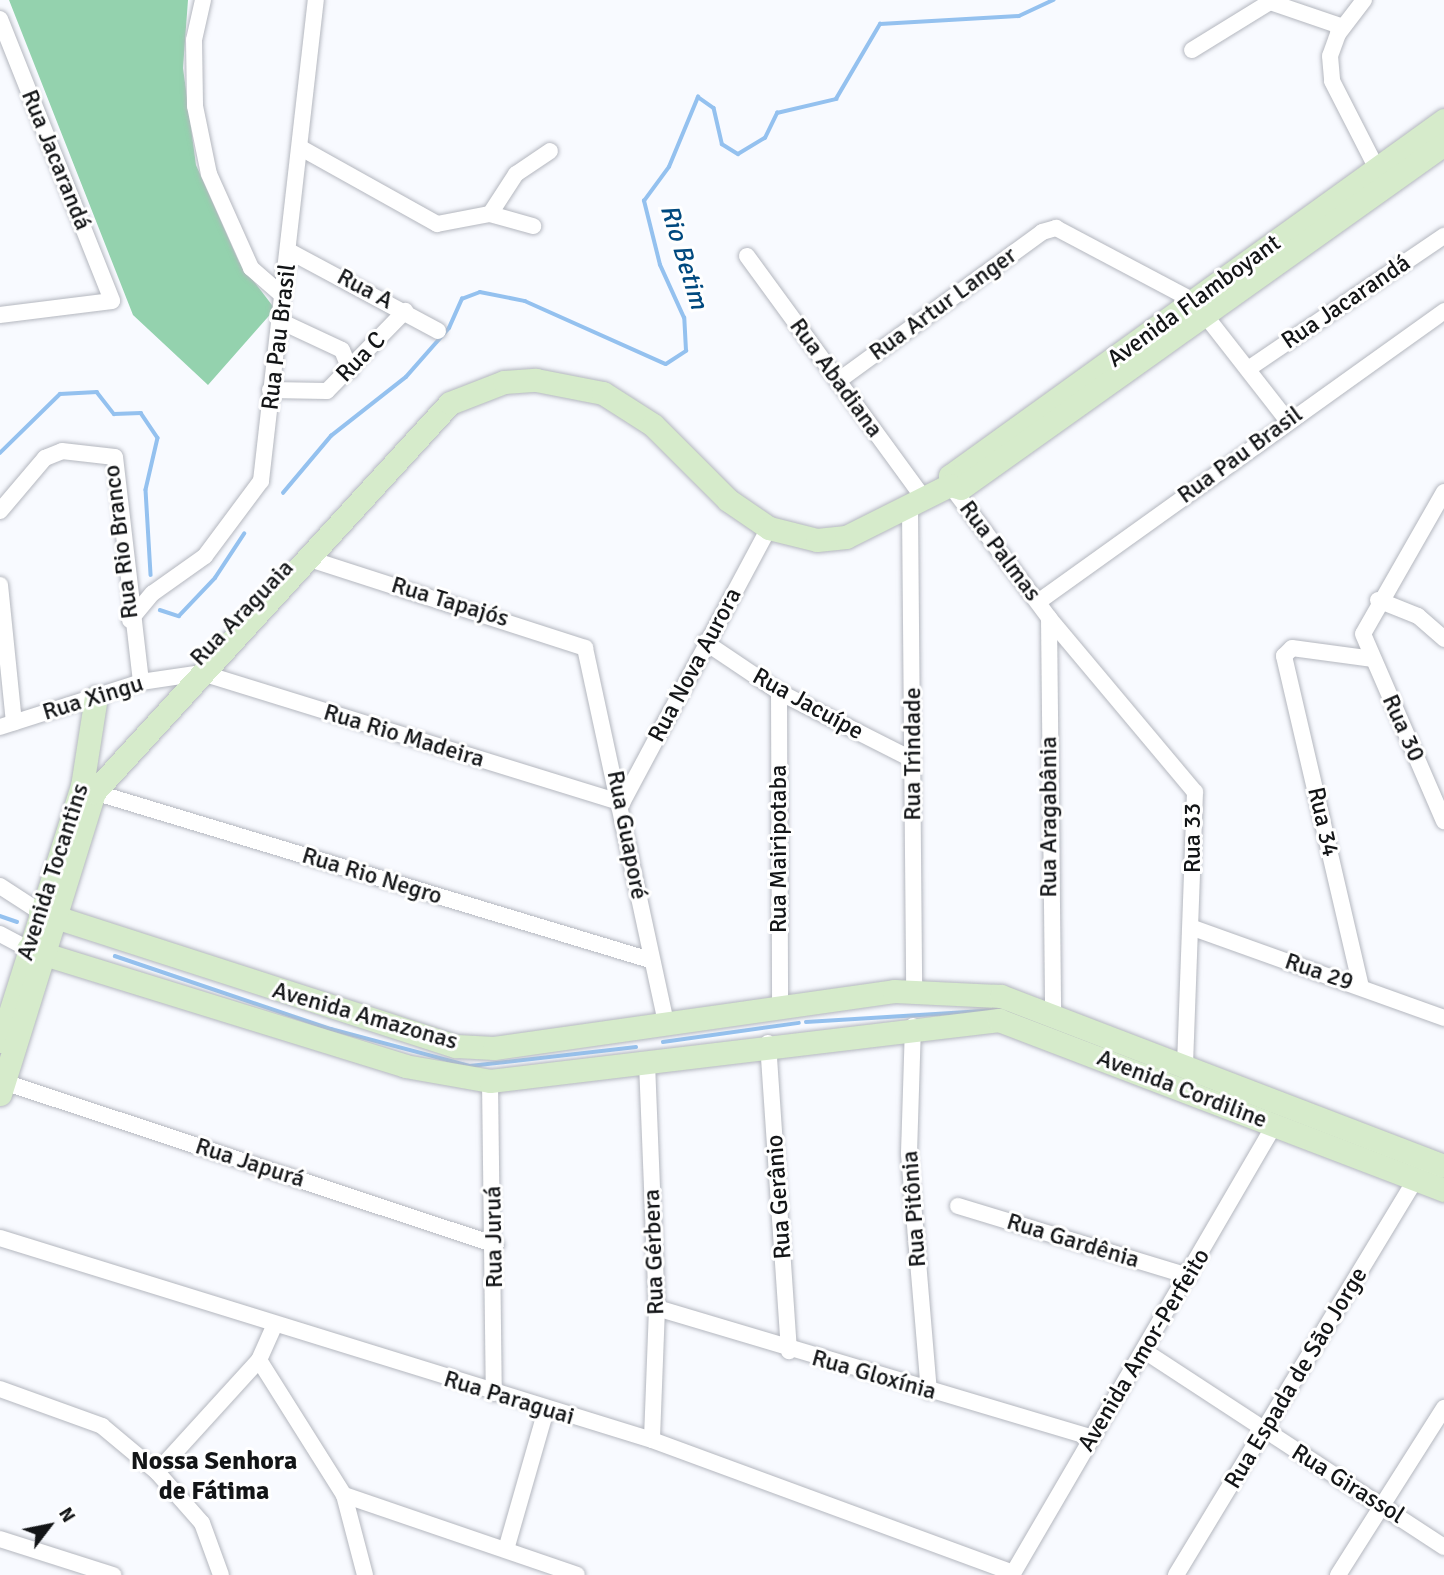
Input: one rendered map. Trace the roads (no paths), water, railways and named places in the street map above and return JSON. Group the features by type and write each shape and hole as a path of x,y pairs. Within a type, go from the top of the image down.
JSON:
{"street":[{"path":"202,0 194,40 195,106 209,174 251,268 282,295"},
{"name":"Rua Pau Brasil","path":"130,620 153,593 205,556 249,503 267,458 270,390 289,251 316,0"},
{"path":"1364,0 1343,27 1330,56 1332,81 1381,177"},
{"path":"1192,50 1270,2 1343,27"},
{"name":"Rua Jacarandá","path":"0,19 112,301 0,315"},
{"name":"Avenida Flamboyant","path":"536,380 603,393 630,408 728,500 769,528 817,540 846,537 918,505 950,485 950,476 1202,309 1381,177 1444,120"},
{"name":"Avenida Flamboyant","path":"1381,177 1444,144"},
{"path":"301,148 424,221 490,214 533,226"},
{"path":"490,214 516,174 550,151"},
{"name":"Rua Artur Langer","path":"838,381 1049,229 1063,230 1202,309"},
{"name":"Rua Jacarandá","path":"1248,369 1444,236"},
{"name":"Rua A","path":"289,251 438,331"},
{"name":"Rua Abadiana","path":"747,256 838,381 918,505"},
{"path":"1202,309 1287,420"},
{"name":"Rua C","path":"270,390 327,391 405,311"},
{"name":"Rua Pau Brasil","path":"1038,601 1287,420 1444,311"},
{"path":"280,321 342,350 350,370"},
{"name":"Rua Araguaia","path":"88,789 450,403 504,382 536,380"},
{"name":"Rua Araguaia","path":"194,673 313,560 409,445"},
{"name":"Rua Rio Branco","path":"0,512 46,458 62,451 116,457 130,620 141,682"},
{"name":"Rua Palmas","path":"950,485 1049,618"},
{"path":"1444,492 1378,600 1418,616 1444,639"},
{"name":"Rua Trindade","path":"914,1009 913,760 918,505"},
{"name":"Rua Nova Aurora","path":"622,803 705,642 769,528"},
{"name":"Rua Tapajós","path":"313,560 584,648"},
{"path":"0,585 7,724"},
{"name":"Rua 30","path":"1378,600 1363,634 1444,821"},
{"name":"Rua 33","path":"1049,618 1195,792 1193,928 1185,1068"},
{"name":"Rua Aragabânia","path":"1049,618 1053,1016"},
{"name":"Rua Jacuípe","path":"705,642 779,692 913,760"},
{"name":"Rua Guaporé","path":"584,648 622,803 650,960 666,1023"},
{"name":"Rua 34","path":"1361,987 1284,656 1292,648 1373,659"},
{"name":"Rua Xingu","path":"7,724 141,682 194,673"},
{"name":"Rua Rio Madeira","path":"194,673 622,803"},
{"name":"Rua Mairipotaba","path":"779,692 780,1005"},
{"name":"Avenida Tocantins","path":"0,1044 49,915 88,789 96,697"},
{"name":"Rua Rio Negro","path":"88,789 650,960"},
{"name":"Avenida Amazonas","path":"0,886 49,915 456,1046 494,1048 780,1005 914,1009"},
{"name":"Rua 29","path":"1193,928 1444,1018"},
{"name":"Avenida Amazonas","path":"0,934 36,951 405,1066 490,1081 647,1063 768,1043 914,1009"},
{"name":"Avenida Tocantins","path":"2,1088 36,951"},
{"name":"Avenida Cordiline","path":"914,1009 1001,996 1444,1166"},
{"name":"Avenida Cordiline","path":"914,1009 999,1020 1444,1190"},
{"name":"Rua Pitônia","path":"914,1009 909,1154 929,1391"},
{"name":"Rua Gerânio","path":"768,1043 789,1351"},
{"name":"Rua Gérbera","path":"647,1063 657,1308 652,1440"},
{"name":"Rua Juruá","path":"490,1081 496,1244 494,1393"},
{"name":"Rua Japurá","path":"2,1088 496,1244"},
{"name":"Avenida Amor-Perfeito","path":"1012,1574 1146,1352 1275,1124"},
{"name":"Rua Espada de São Jorge","path":"1176,1575 1415,1181"},
{"name":"Rua Gardênia","path":"958,1206 1189,1276"},
{"name":"Rua Paraguai","path":"0,1238 274,1326 652,1440 1012,1574"},
{"name":"Rua Gloxínia","path":"657,1308 789,1351 1092,1438"},
{"path":"157,1472 259,1360 274,1326"},
{"name":"Rua Girassol","path":"1146,1352 1264,1432 1383,1504 1444,1547"},
{"path":"259,1360 344,1495 365,1575"},
{"path":"0,1389 102,1426 157,1472 202,1523 220,1575"},
{"path":"1338,1575 1444,1408"},
{"path":"507,1546 546,1410"},
{"path":"344,1495 507,1546 551,1571 577,1575"},
{"path":"0,1539 76,1570 113,1575"}],"waterway":[{"name":"Rio Betim","path":"283,493 331,436 406,377 449,328 462,299 480,292 525,301 666,364 686,351 684,318 660,265 644,201 669,167 698,97 714,108 722,144 738,154 765,138 777,113 836,99 880,24 1019,16 1053,0"},
{"name":"Rio Betim","path":"0,453 60,394 97,392 114,414 141,413 158,438 146,490 151,575"},
{"name":"Rio Betim","path":"160,610 179,616 215,578 244,534"},
{"path":"0,916 17,922"},
{"path":"115,956 331,1029 470,1066 636,1047"},
{"path":"806,1022 988,1011"},
{"path":"663,1042 799,1023"}],"district":[{"name":"Nossa Senhora de Fátima","path":"214,1477"}]}
